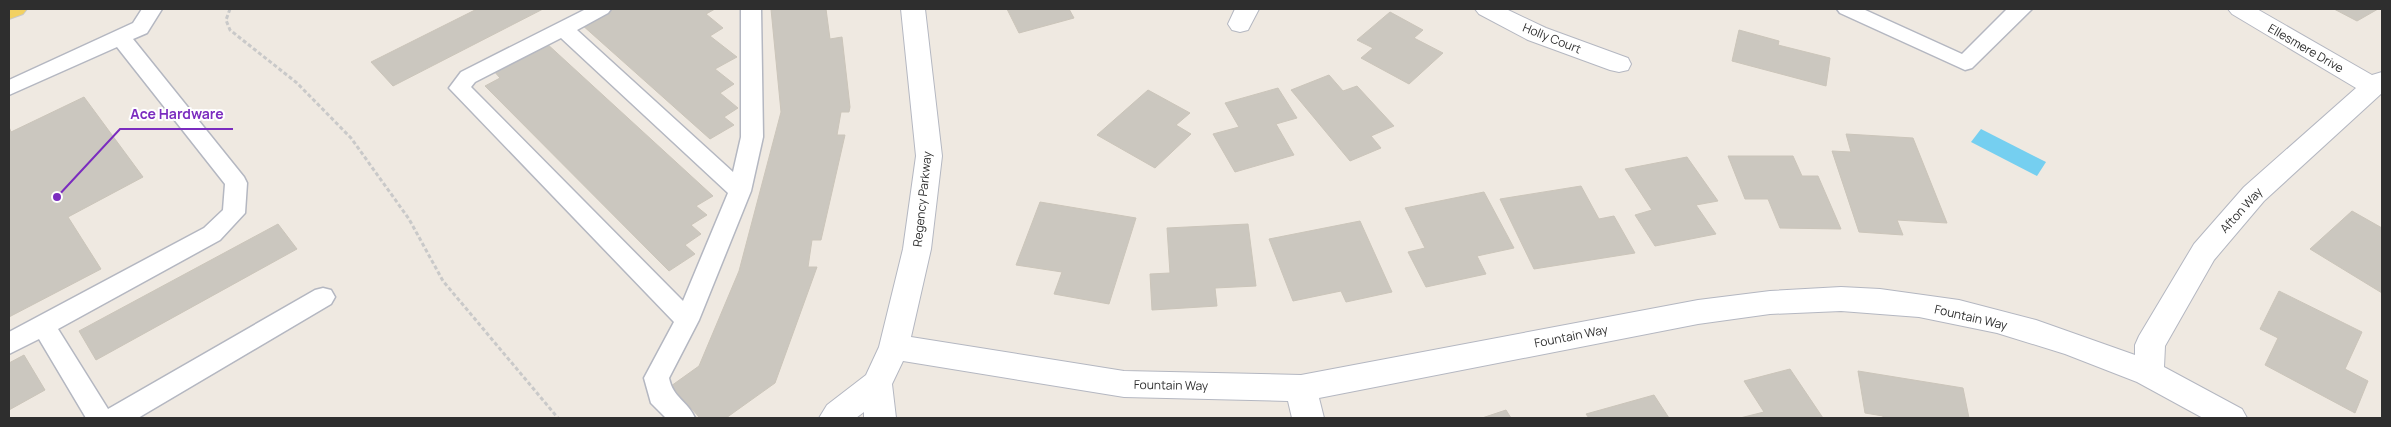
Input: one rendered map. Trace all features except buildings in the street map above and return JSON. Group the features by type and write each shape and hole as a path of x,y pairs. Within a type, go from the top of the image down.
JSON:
{"main road":[{"path":"9,11 15,9"}],"street":[{"name":"Regency Parkway","path":"836,418 877,384 894,347 917,249 929,156 913,9"},
{"name":"Holly Court","path":"1487,9 1536,34 1619,64"},
{"name":"Ellesmere Drive","path":"2240,9 2377,84"},
{"name":"Afton Way","path":"2149,374 2150,345 2204,252 2254,194 2377,84"},
{"name":"Fountain Way","path":"894,347 1124,384 1301,388 1762,302 1842,299 1894,303 1969,315 2027,331 2149,374 2231,418"},
{"name":"Regency Parkway","path":"877,384 880,418"},
{"path":"1301,388 1308,418"}],"lane":[{"path":"9,88 140,28 152,9"},
{"path":"601,9 468,77 459,88 687,320"},
{"path":"682,418 660,395 656,378 687,320 740,191 752,137 750,9"},
{"path":"1847,9 1965,63 2014,13 2022,9"},
{"path":"563,28 740,191"},
{"path":"9,344 212,234 234,212 236,183 120,37"},
{"path":"116,418 323,297"},
{"path":"43,325 100,418"}],"path":[{"path":"230,9 226,20 230,30 297,83 351,138 409,220 443,281 558,418"}],"water":[{"path":"1981,129 2046,162 2037,176 1971,142"}],"place":[{"name":"Ace Hardware","path":"57,197"}]}
